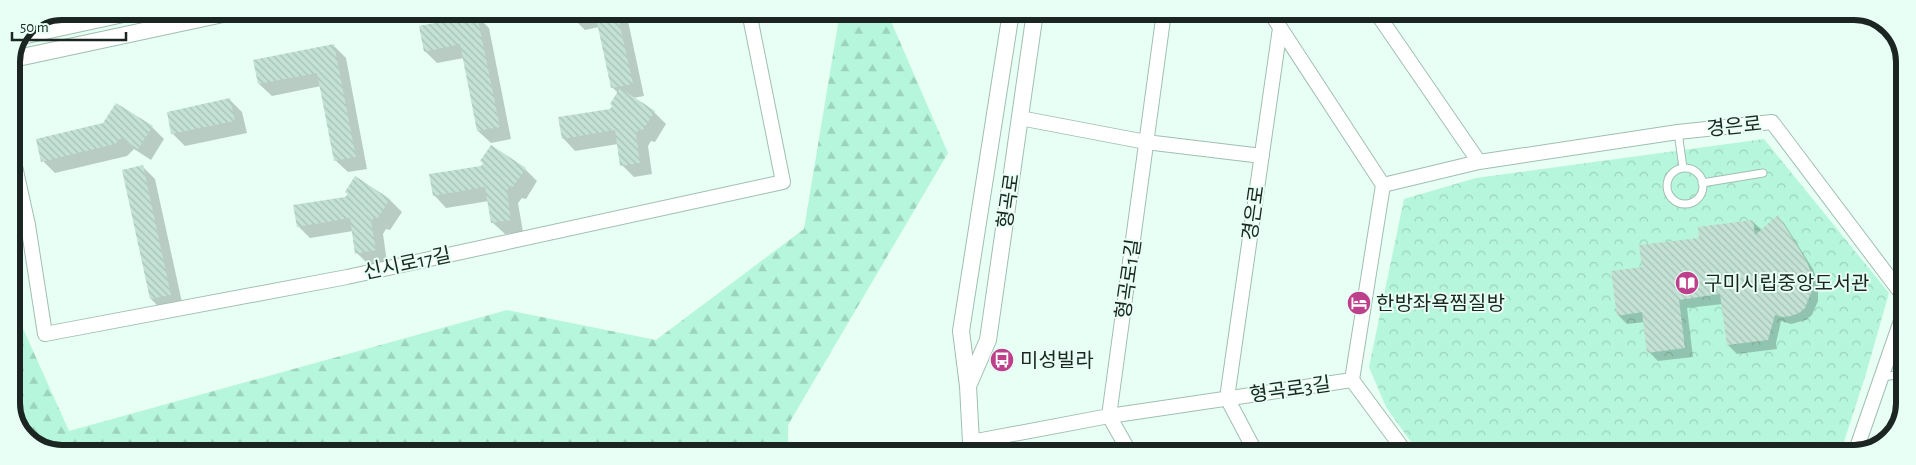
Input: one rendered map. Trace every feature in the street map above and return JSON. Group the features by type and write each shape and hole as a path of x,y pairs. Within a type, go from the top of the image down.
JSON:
{"street":[{"path":"30,34 96,20"},
{"path":"21,57 195,20"},
{"name":"신시로17길","path":"20,189 28,225 45,334 347,276 783,182 752,20"},
{"name":"형곡로","path":"972,445 968,386 961,331 1011,20"},
{"name":"형곡로","path":"968,386 988,340 1034,20"},
{"path":"1146,142 1163,20"},
{"path":"1275,20 1383,185 1352,380 1399,445"},
{"path":"1381,20 1479,162"},
{"name":"경은로","path":"1227,398 1280,28"},
{"path":"1020,118 1146,142 1262,156"},
{"name":"경은로","path":"1383,185 1479,162 1678,132 1772,122 1896,286"},
{"name":"형곡로1길","path":"1109,416 1146,142"},
{"path":"1858,445 1896,335"},
{"name":"형곡로3길","path":"985,445 1109,416 1352,380"},
{"name":"형곡로3길","path":"1227,398 1252,445"},
{"path":"1109,416 1125,445"}],"lane":[{"path":"1678,132 1683,168"},
{"path":"1683,168 1694,171 1699,175 1702,183 1702,192 1694,201 1683,204 1672,199 1667,183 1672,172 1683,168"},
{"path":"1702,183 1763,174"},
{"path":"1881,377 1896,375"}],"green space":[{"path":"839,20 890,20 948,153 788,425 788,445 62,445 46,442 37,436 26,424 21,411 20,322 69,431 507,310 656,340 804,229"},
{"path":"1764,139 1889,293 1843,445 1413,445 1386,407 1369,367 1404,199 1476,178"}],"building":[{"path":"451,20 478,20 500,127 477,131 460,44 424,52 419,26"},
{"path":"596,20 619,20 633,84 611,88"},
{"path":"334,44 356,157 334,161 317,73 258,84 253,60"},
{"path":"620,88 655,111 643,130 639,129 636,134 640,163 620,166 615,130 562,139 558,117 610,109 612,106 610,104"},
{"path":"230,98 235,121 171,134 167,112"},
{"path":"116,103 153,126 138,149 121,138 115,144 41,162 36,139 103,123"},
{"path":"491,145 526,168 513,187 509,186 507,191 511,220 491,223 485,187 433,196 429,174 481,166 483,163 480,161"},
{"path":"143,165 171,295 150,299 122,170"},
{"path":"355,176 390,199 378,218 374,217 371,222 376,250 355,254 350,218 297,227 293,205 345,197 348,194 345,192"},
{"name":"구미시립중앙도서관","path":"1778,215 1806,260 1812,275 1811,293 1805,308 1791,316 1775,315 1768,340 1727,345 1720,294 1679,300 1685,348 1647,353 1642,312 1617,316 1611,271 1642,267 1639,245 1699,238 1698,227 1753,220 1755,235"}],"place":[{"name":"구미시립중앙도서관","path":"1687,283"},
{"name":"한방좌욕찜질방","path":"1359,303"},
{"name":"미성빌라","path":"1002,360"}]}
